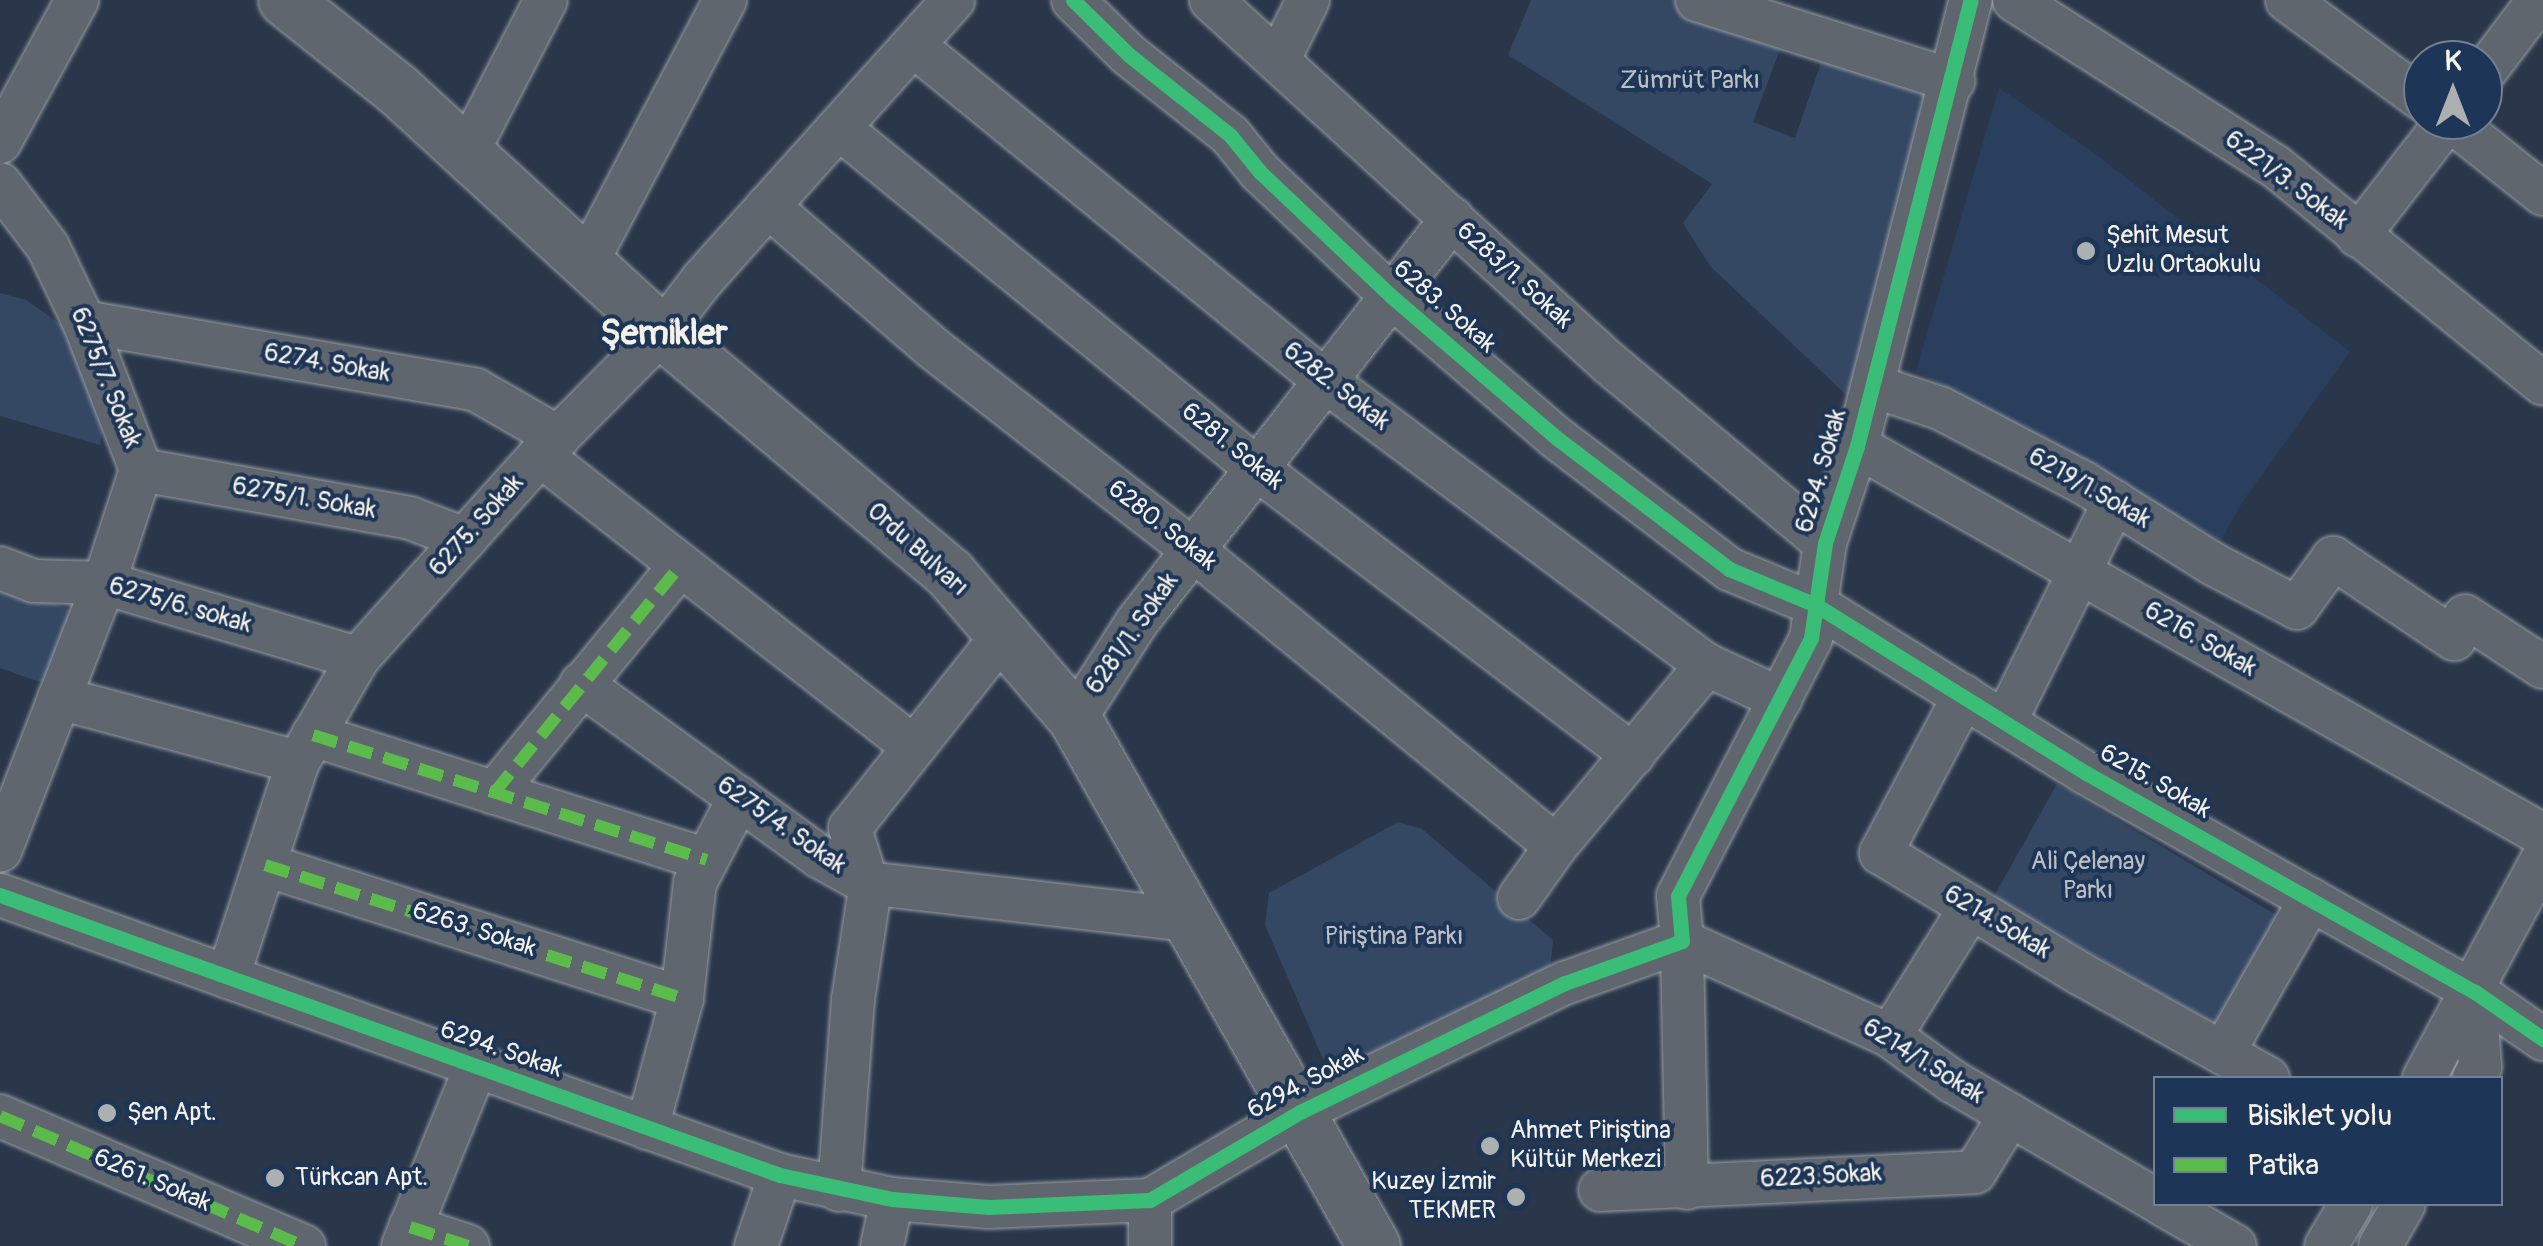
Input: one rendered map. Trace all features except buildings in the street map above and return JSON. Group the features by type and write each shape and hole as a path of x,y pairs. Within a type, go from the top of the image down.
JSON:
{"main road":[{"name":"Ordu Bulvarı","path":"285,0 398,90 662,332 950,574 1075,719 1374,1246"}],"street":[{"path":"0,142 77,0"},
{"path":"467,153 546,0"},
{"path":"586,262 726,0"},
{"name":"6275. Sokak","path":"228,978 306,749 358,658 549,446 662,332 768,206 953,0"},
{"name":"6283. Sokak","path":"1073,0 1129,54 1230,135 1260,172 1391,296 1558,439 1729,569 1816,605"},
{"name":"6283/1. Sokak","path":"1212,0 1609,363 1826,543"},
{"path":"1278,61 1308,0"},
{"path":"1698,0 1954,81"},
{"name":"6294. Sokak","path":"0,895 780,1176 892,1199 988,1226 1150,1200 1300,1112 1565,983 1682,941 1678,896 1811,638 1826,543 1857,446 1954,81 1970,0"},
{"name":"6221/3. Sokak","path":"2014,0 2275,166 2543,384"},
{"path":"2287,0 2403,85"},
{"path":"2503,48 2539,0"},
{"name":"6282. Sokak","path":"912,45 1324,380 1707,665 1781,699"},
{"name":"6281. Sokak","path":"839,128 1256,468 1633,755"},
{"path":"2358,236 2433,140"},
{"path":"2474,140 2543,194"},
{"name":"6275/7. Sokak","path":"0,184 48,247 84,322 141,470 104,583 58,698"},
{"name":"6280. Sokak","path":"768,206 934,349 1193,550 1556,846"},
{"name":"6281/1. Sokak","path":"1075,719 1137,622 1452,220"},
{"name":"6274. Sokak","path":"84,322 476,390 549,446 680,567 914,747"},
{"name":"6219/1.Sokak","path":"1873,386 1940,408 2114,502 2213,564 2298,608 2333,558 2454,639 2466,616 2543,667"},
{"name":"6216. Sokak","path":"1857,446 2078,570 2542,858"},
{"name":"6275/1. Sokak","path":"141,470 410,518 466,539"},
{"path":"2005,722 2114,502"},
{"path":"494,793 680,567"},
{"name":"6275/6. sokak","path":"0,568 34,581 104,583 358,658"},
{"name":"6215. Sokak","path":"1816,605 2005,722 2475,992 2543,1040"},
{"path":"839,1190 854,1000 869,883 850,828 1003,635"},
{"path":"1519,898 1556,846 1707,665"},
{"name":"6275/4. Sokak","path":"581,684 820,858 869,883 1187,920"},
{"name":"6214.Sokak","path":"1964,696 1881,852 2264,1076"},
{"path":"0,852 58,698 494,793 707,860"},
{"path":"647,1128 682,998 696,883 739,798"},
{"path":"2425,1076 2475,992 2542,858"},
{"name":"6263. Sokak","path":"264,865 682,998"},
{"path":"2223,1054 2311,899"},
{"path":"1890,1036 1971,907"},
{"path":"1682,941 1687,1188"},
{"name":"6214/1.Sokak","path":"1682,941 1890,1036 2010,1115 2153,1198"},
{"path":"2475,992 2480,1067 2475,1076"},
{"path":"468,1246 407,1236 476,1068"},
{"name":"6223.Sokak","path":"1600,1190 1687,1188 1788,1177 1975,1172 2010,1115"},
{"name":"6261. Sokak","path":"0,1116 304,1246"},
{"path":"756,1246 780,1176"},
{"path":"882,1246 892,1199"},
{"path":"1150,1200 1150,1246"},
{"path":"2165,1206 2235,1246"},
{"path":"2326,1246 2350,1206"},
{"path":"2380,1246 2403,1206"}],"shaded area":[{"name":"Şehit Mesut Uzlu Ortaokulu","path":"1999,88 2090,150 2350,352 2243,501 2221,540 1916,371"}],"green space":[{"name":"Zümrüt Parkı","path":"1531,0 1680,0 1786,33 1753,122 1795,138 1826,48 1941,90 1860,408 1710,266 1683,223 1712,184 1508,55"},
{"path":"0,293 26,300 72,332 105,411 100,445 0,416"},
{"path":"0,584 82,614 57,688 0,668"},
{"name":"Ali Çelenay Parkı","path":"2057,784 2288,922 2225,1029 1993,898"},
{"name":"Piriştina Parkı","path":"1398,822 1422,829 1553,940 1550,970 1353,1067 1323,1059 1265,925 1269,893"}],"marked path":[{"path":"494,793 679,567"},
{"path":"313,735 707,860"},
{"path":"265,865 682,998"},
{"path":"0,1116 304,1246"},
{"path":"410,1227 468,1246"}],"cycle path":[{"path":"1073,0 1129,55 1230,135 1260,172 1391,296 1558,439 1729,569 1816,605 2086,773 2475,992 2543,1039"},
{"path":"0,895 780,1175 892,1199 989,1207 1150,1200 1300,1112 1565,983 1682,941 1678,896 1811,638 1825,543 1857,446 1971,0"}],"place":[{"name":"Şehit Mesut Uzlu Ortaokulu","path":"2086,251"},
{"name":"Şen Apt.","path":"107,1113"},
{"name":"Ahmet Piriştina Kültür Merkezi","path":"1490,1146"},
{"name":"Türkcan Apt.","path":"275,1178"},
{"name":"Kuzey İzmir TEKMER","path":"1516,1197"}],"district":[{"name":"Şemikler","path":"664,333"}]}
